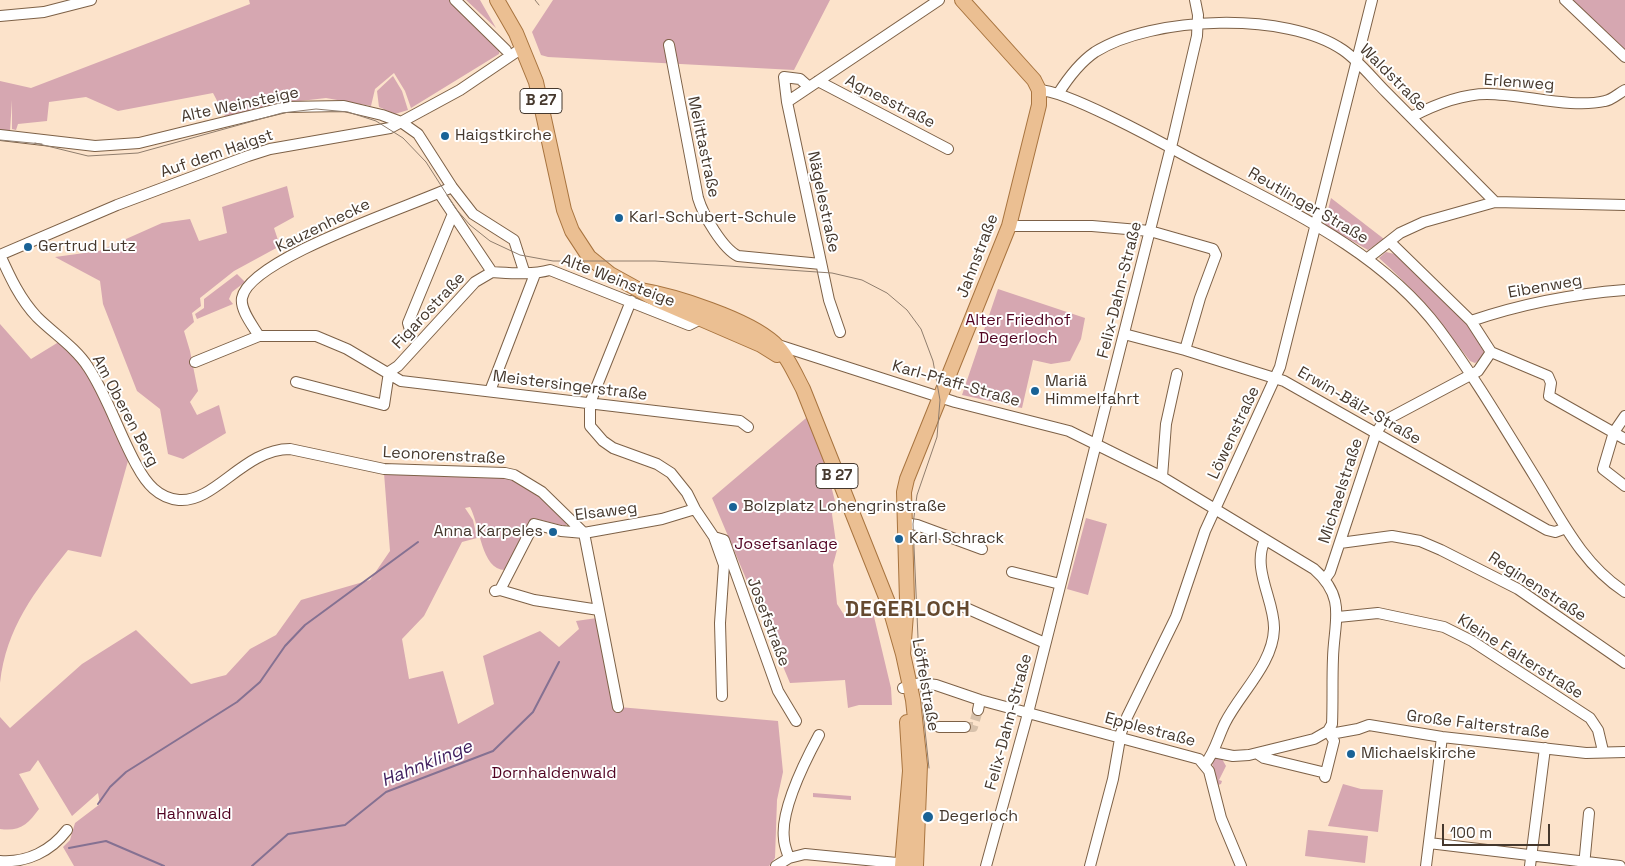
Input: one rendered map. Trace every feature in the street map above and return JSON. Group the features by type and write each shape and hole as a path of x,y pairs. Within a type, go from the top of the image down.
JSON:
{"main road":[{"name":"B 27","path":"497,0 522,48 541,99 560,197 572,231 589,257 600,266 640,290 699,320 746,339 774,353 791,367"},
{"path":"962,0 1026,70 1039,90"},
{"name":"Jahnstraße","path":"903,654 906,607 904,492 907,479 1009,226 1036,125 1039,90"},
{"name":"B 27","path":"640,290 665,294 717,313 744,325 775,344 803,389 880,587"},
{"path":"746,339 775,344"},
{"name":"Löffelstraße","path":"880,587 889,605 903,654 906,687 920,765 909,865"},
{"name":"Löffelstraße","path":"880,587 892,644 906,687"},
{"path":"889,605 906,607"},
{"name":"Jahnstraße","path":"892,644 906,607"}],"street":[{"path":"0,16 44,12 91,0"},
{"path":"455,0 506,50"},
{"path":"787,102 939,0"},
{"name":"Felix-Dahn-Straße","path":"986,866 1028,713 1171,148 1198,26 1195,0"},
{"name":"Löwenstraße","path":"1090,866 1113,779 1120,738 1127,716 1176,617 1196,557 1215,509 1276,377 1372,0"},
{"path":"1565,0 1625,57"},
{"name":"Waldstraße","path":"1058,94 1080,64 1106,46 1151,31 1180,25 1198,26 1247,23 1294,30 1324,39 1356,61 1495,202"},
{"name":"Melittastraße","path":"669,45 698,198 706,218 727,247 738,256 821,264"},
{"name":"Auf dem Haigst","path":"0,255 117,204 248,156 270,150 381,130 401,122 460,90 522,48"},
{"name":"Nägelestraße","path":"809,87 800,79 784,77 787,102 821,264 829,300 840,332"},
{"name":"Agnesstraße","path":"818,81 948,149"},
{"name":"Reutlinger Straße","path":"1039,90 1058,94 1171,148 1314,226 1368,258 1405,291 1429,318 1471,375 1566,528 1595,567 1625,592"},
{"name":"Erlenweg","path":"1411,117 1436,104 1468,96 1488,94 1571,102 1606,101 1625,90"},
{"name":"Alte Weinsteige","path":"0,135 76,145 117,146 139,144 286,107 317,105 357,109 401,122 418,134 452,187 474,214 514,240 524,271"},
{"path":"452,187 439,193 452,216 492,272"},
{"name":"Kauzenhecke","path":"259,336 249,320 242,298 244,292 255,280 284,258 352,226 439,193"},
{"path":"1368,258 1400,233 1424,222 1495,202 1625,205"},
{"path":"410,330 408,323 452,216"},
{"path":"1009,226 1092,226 1150,230 1213,248 1216,256 1200,298 1185,350"},
{"name":"Reutlinger Straße","path":"1390,242 1471,321 1491,352"},
{"name":"Am Oberen Berg","path":"0,255 13,284 25,302 88,366 137,467 156,492 181,500 199,497 256,457"},
{"name":"Alte Weinsteige","path":"492,272 524,271 535,274 550,270 689,325 699,320"},
{"name":"Figarostraße","path":"389,372 398,366 475,282 492,272"},
{"path":"490,392 535,274"},
{"name":"Eibenweg","path":"1471,321 1511,308 1556,299 1625,290"},
{"path":"631,301 590,402 590,426 603,442 625,454 665,468 687,493 695,509 714,536 724,564 720,623 722,696"},
{"name":"Erwin-Bälz-Straße","path":"1124,334 1276,377 1547,530 1555,532 1566,528"},
{"path":"195,362 259,336"},
{"name":"Meistersingerstraße","path":"259,336 316,336 347,349 402,381 740,421 748,427"},
{"name":"Karl-Pfaff-Straße","path":"775,344 940,398 1070,431 1162,477 1314,569 1325,579 1333,594 1338,617 1333,651 1332,724 1328,731"},
{"path":"1491,352 1548,376 1551,384 1548,396 1625,439"},
{"name":"Michaelstraße","path":"1325,579 1330,572 1376,433 1384,421 1481,369 1491,352"},
{"path":"296,382 384,405 389,372"},
{"path":"1162,477 1166,424 1177,374"},
{"path":"1625,416 1614,432 1603,469 1625,486"},
{"name":"Leonorenstraße","path":"256,457 272,450 290,449 384,468 514,475 531,484 552,500 584,533"},
{"name":"Elsaweg","path":"599,610 534,600 498,591 534,524 561,531 584,533 662,519 695,509"},
{"path":"904,523 917,525 982,549"},
{"path":"584,533 618,707"},
{"name":"Josefstraße","path":"714,536 724,540 732,569 778,691 796,722"},
{"name":"Reginenstraße","path":"1340,543 1392,536 1420,541 1471,563 1518,589 1625,663"},
{"path":"1205,764 1213,752 1225,723 1253,679 1273,642 1275,627 1263,579 1262,546 1265,540"},
{"path":"1012,572 1060,584"},
{"name":"Felix-Dahn-Straße","path":"966,608 1045,643"},
{"name":"Kleine Falterstraße","path":"1338,617 1378,614 1451,630 1518,670 1590,718 1598,730 1603,751"},
{"name":"Epplestraße","path":"906,687 920,683 936,685 979,705 1028,713 1187,755 1205,764 1214,782 1229,840 1241,866"},
{"name":"Große Falterstraße","path":"1213,752 1233,756 1258,754 1314,739 1328,731 1336,733 1368,725 1586,753 1603,751 1625,752"},
{"path":"939,726 965,727"},
{"name":"Große Falterstraße","path":"1258,754 1264,758 1325,775 1334,741 1328,731"},
{"path":"789,858 784,839 786,819 801,769 819,735"},
{"path":"1426,866 1442,736"},
{"path":"1530,866 1545,748"},
{"path":"1585,863 1589,812"},
{"path":"0,861 16,862 28,859 58,842 67,830"},
{"path":"1429,843 1620,866"},
{"path":"776,866 789,858 805,854 909,865"}],"green space":[{"path":"249,0 453,0 500,44 499,54 411,108 405,91 394,73 375,89 371,106 326,98 283,103 226,118 213,93 118,111 86,97 49,102 47,121 18,124 16,130 12,129 12,100 10,131 0,131 0,81 31,88 250,4"},
{"path":"466,0 480,0 496,28"},
{"path":"553,0 830,0 794,70 548,57 541,55 532,32"},
{"path":"1565,0 1625,0 1625,57"},
{"path":"393,76 402,91 408,110 395,114 379,107 377,91"},
{"path":"287,186 294,217 274,228 280,246 234,271 200,298 201,306 192,313 194,322 184,331 198,391 190,402 197,415 219,405 226,433 183,459 168,454 160,409 137,391 103,304 100,281 55,257 99,251 162,223 190,219 199,241 227,233 222,207"},
{"path":"1331,198 1384,239 1368,250 1324,225"},
{"path":"1386,252 1399,255 1471,327 1484,348 1483,355 1479,360 1475,363 1470,361 1427,307 1379,258"},
{"path":"237,274 245,282 232,292 229,299 233,304 197,319 195,314 204,308 204,299"},
{"name":"Alter Friedhof Degerloch","path":"998,289 1085,318 1081,339 1070,361 1051,364 1033,360 1022,408 962,395"},
{"path":"0,324 31,359 62,340 82,360 128,461 101,557 68,550 44,580 15,628 3,663 0,683"},
{"name":"Josefsanlage","path":"812,413 835,501 832,514 837,550 833,565 837,604 846,618 871,604 891,688 892,705 859,705 848,708 845,680 790,683 712,498"},
{"path":"384,473 502,477 521,484 545,502 567,524 565,526 533,518 505,570 497,568 491,563 482,545 470,507 465,508 473,520 477,538 462,542 424,616 402,639 409,679 443,671 458,724 494,704 483,656 540,631 559,647 579,629 576,621 597,618 619,707 778,721 783,772 777,800 775,858 769,866 74,866 63,847 70,840 75,823 100,804 98,793 72,816 38,760 30,771 19,774 39,809 23,826 7,830 0,829 0,717 10,728 82,664 136,630 191,684 226,675 250,649 276,635 301,600 370,580 390,551"},
{"path":"1086,518 1107,524 1088,595 1067,589"},
{"path":"1216,756 1222,759 1226,766 1219,780 1222,781 1221,784 1218,785 1212,763"},
{"path":"1343,784 1361,789 1383,790 1378,832 1328,826"},
{"path":"813,793 851,796 851,800 813,797"},
{"path":"1308,830 1368,836 1365,863 1305,856"}],"waterway":[{"path":"98,804 110,787 126,772 237,702 260,682 285,646 305,625 418,542"},
{"name":"Hahnklinge","path":"252,866 288,834 345,825 386,792 493,751 533,712 559,662"},
{"name":"Hahnklinge","path":"69,848 106,841 164,866"}],"tunnel":[{"path":"965,727 973,727 978,710"}],"tram line":[{"path":"535,0 539,5"},
{"path":"35,143 88,156 138,153 282,113 316,109 348,112 376,121 403,138 426,162 456,209 470,225 490,241 520,255 553,261 655,261 832,273 862,280 887,293 907,310 921,329 933,361 940,400 937,437 917,495 913,524 920,683 929,768"},
{"path":"0,140 42,144"}],"place":[{"name":"Haigstkirche","path":"445,136"},
{"name":"Karl-Schubert-Schule","path":"619,218"},
{"name":"Gertrud Lutz","path":"28,247"},
{"name":"Mariä Himmelfahrt","path":"1035,391"},
{"name":"Bolzplatz Lohengrinstraße","path":"733,507"},
{"name":"Anna Karpeles","path":"553,532"},
{"name":"Karl Schrack","path":"899,539"},
{"name":"Michaelskirche","path":"1351,754"},
{"name":"Degerloch","path":"928,817"}],"district":[{"name":"DEGERLOCH","path":"908,610"}],"park label":[{"name":"Dornhaldenwald","path":"554,774"},
{"name":"Hahnwald","path":"194,815"}]}
